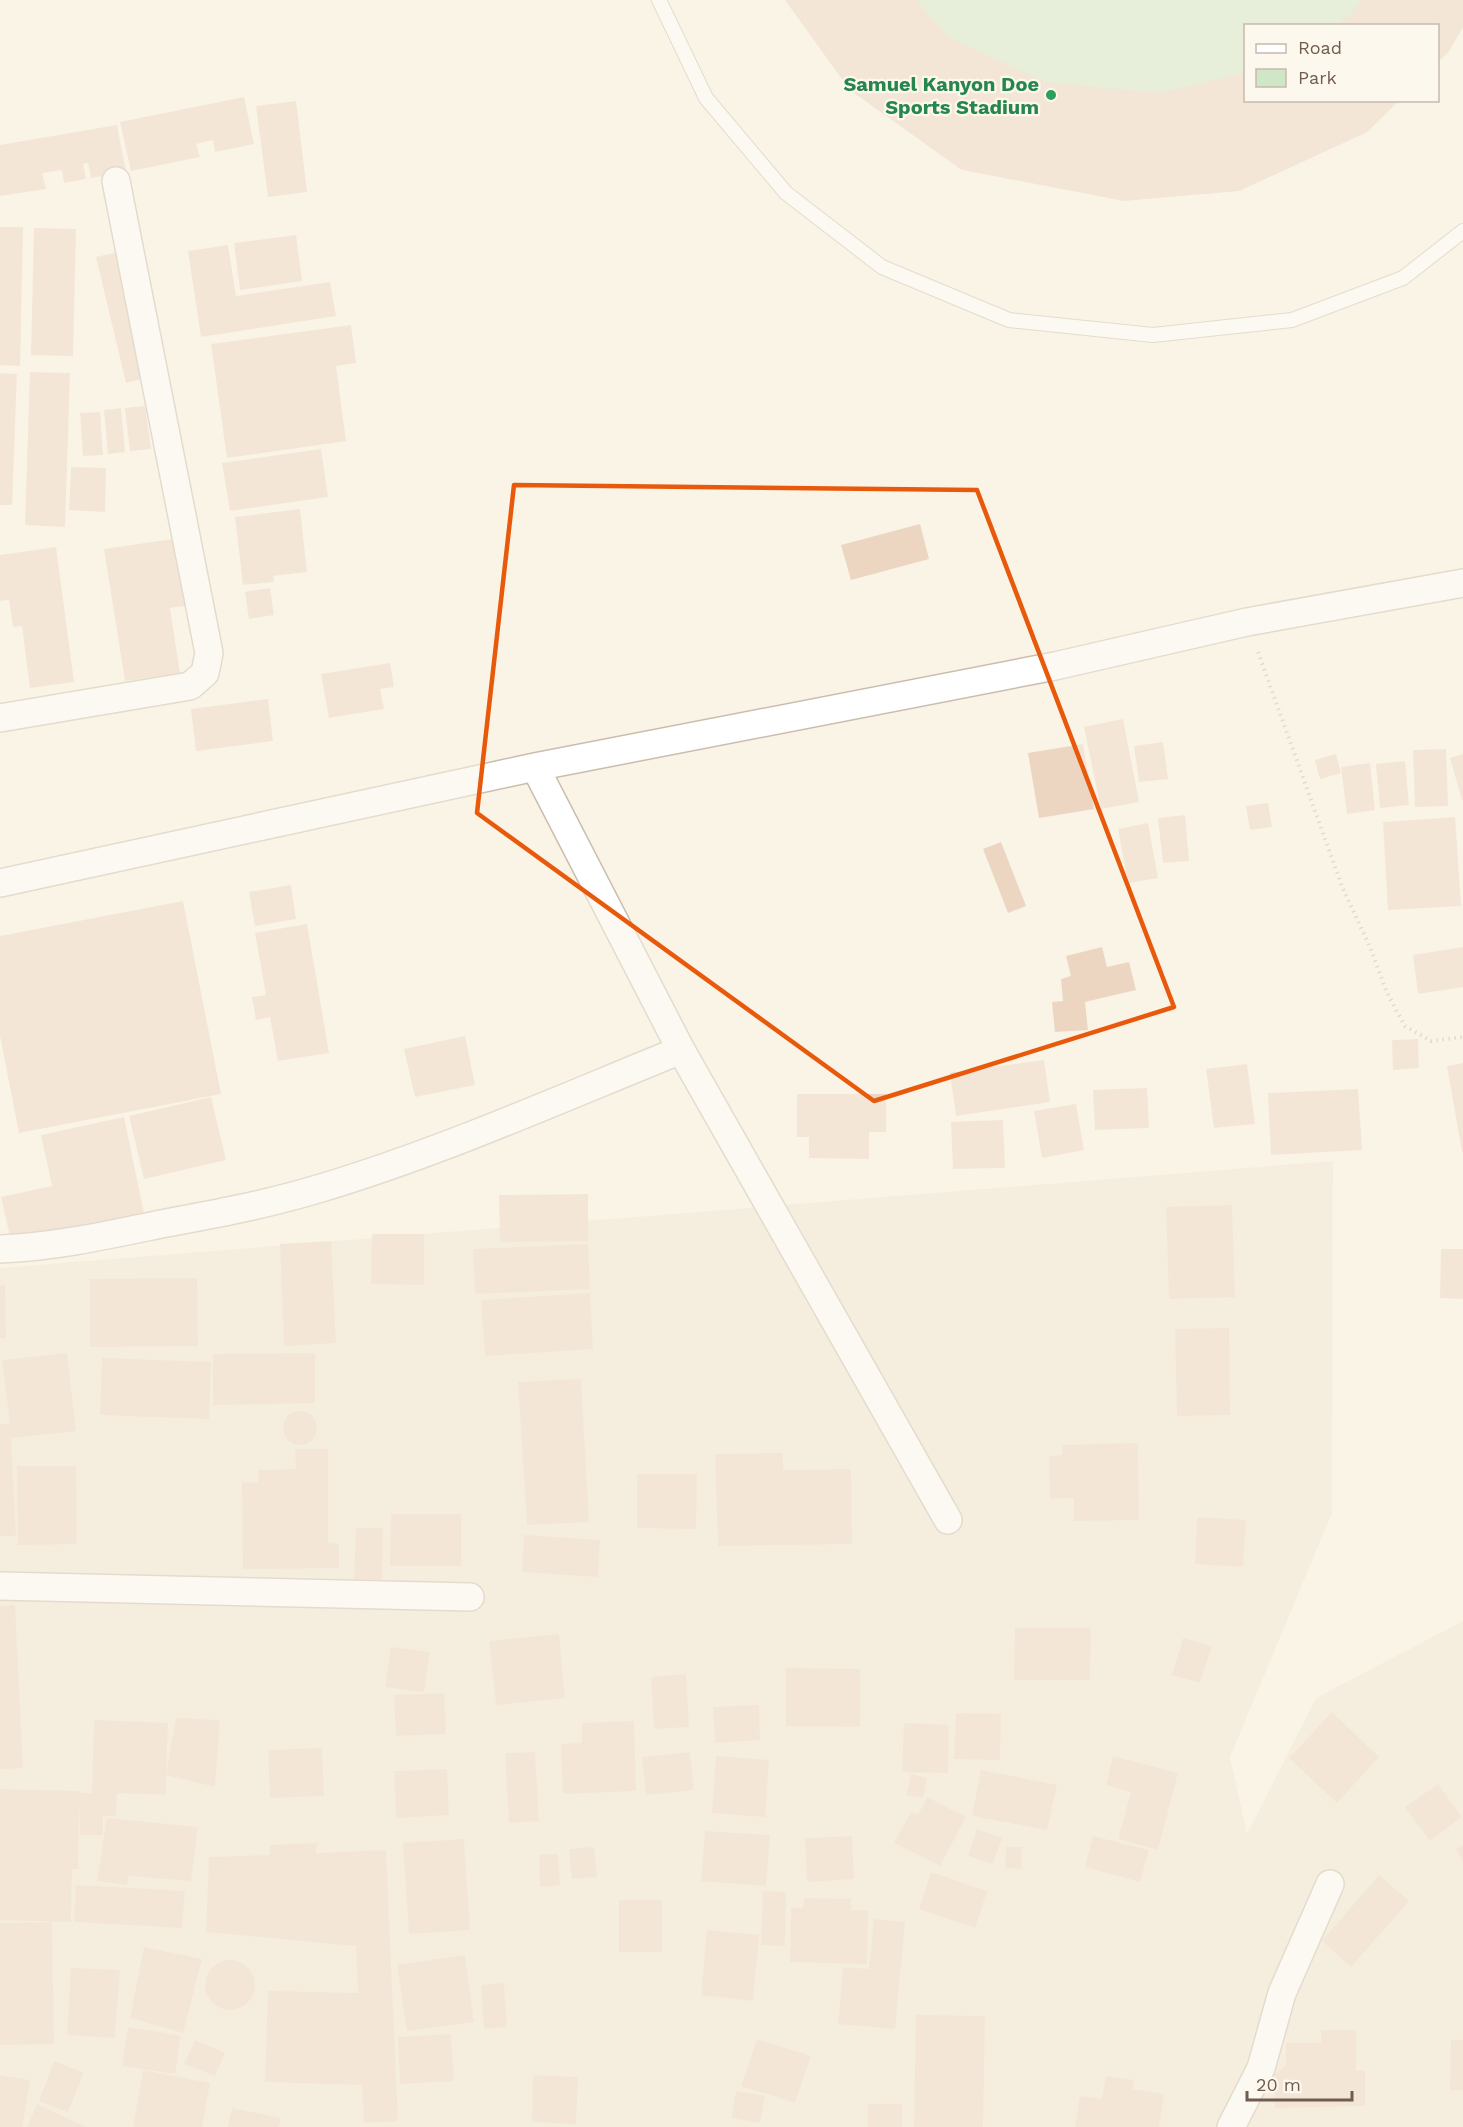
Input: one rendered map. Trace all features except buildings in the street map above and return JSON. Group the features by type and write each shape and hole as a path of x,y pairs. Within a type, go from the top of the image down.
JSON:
{"street":[{"path":"0,718 190,686 205,673 209,653 116,181"},
{"path":"0,883 535,767 1055,666 1247,622 1463,583"},
{"path":"535,767 681,1050 948,1520"},
{"path":"0,1249 36,1248 129,1231 237,1209 320,1188 418,1155 681,1050"},
{"path":"0,1586 470,1596"},
{"path":"1231,2127 1261,2068 1282,1993 1330,1884"}],"lane":[{"path":"659,0 706,98 786,193 882,267 1009,320 1153,335 1292,320 1403,278 1463,231"}],"path":[{"path":"1247,622 1342,889 1370,947 1387,993 1406,1026 1431,1041 1463,1037"}],"highlighted area":[{"path":"514,485 977,490 1174,1007 874,1101 477,813"}],"shaded area":[{"path":"1333,1161 1332,1513 1230,1757 1247,1834 1316,1698 1463,1621 1463,2127 0,2127 0,1268"}],"green space":[{"name":"Samuel Kanyon Doe Sports Stadium","path":"785,0 1463,0 1463,27 1449,51 1439,61 1439,24 1244,24 1244,102 1398,102 1367,132 1239,191 962,170 850,90"}],"place":[{"name":"Samuel Kanyon Doe Sports Stadium","path":"1051,95"}]}
